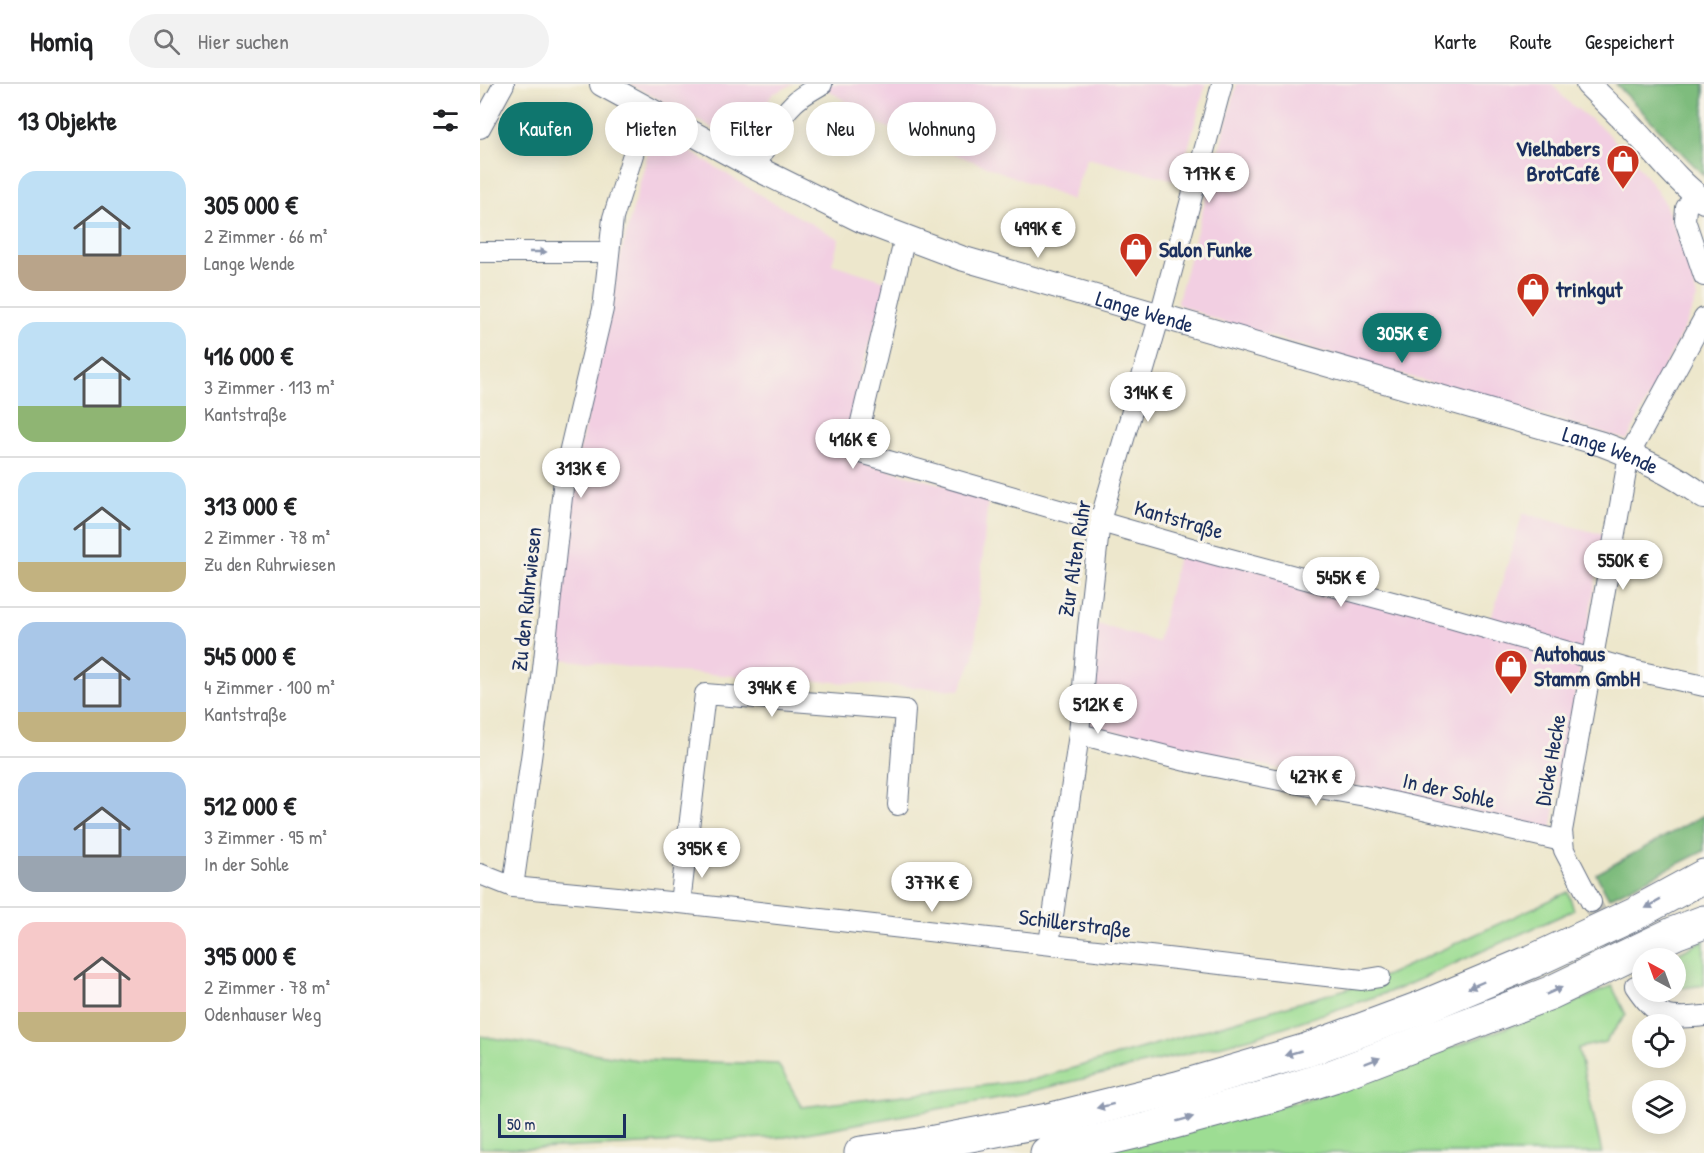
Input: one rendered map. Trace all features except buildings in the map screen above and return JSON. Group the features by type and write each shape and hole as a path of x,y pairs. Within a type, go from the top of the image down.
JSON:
{"highway":[{"path":"861,1153 919,1145 1048,1120 1177,1088 1307,1050 1423,1007 1533,962 1636,913 1704,876"},
{"path":"1047,1153 1148,1129 1277,1094 1333,1076 1550,993 1690,928 1704,917"}],"street":[{"path":"480,128 504,84"},
{"name":"Lange Wende","path":"602,84 635,102"},
{"path":"756,168 771,136 784,116 795,102 822,84"},
{"name":"Zur Alten Ruhr","path":"1049,944 1079,734 1100,521 1160,315 1222,84"},
{"path":"1587,84 1624,120 1674,175 1699,197 1686,208 1685,220 1704,276"},
{"name":"Lange Wende","path":"698,136 863,221 905,237 1000,270 1591,441 1667,472 1704,496"},
{"name":"Zu den Ruhrwiesen","path":"513,887 541,687 565,470 603,309 613,218 632,156"},
{"name":"Kantstraße","path":"905,237 854,451 1212,554 1592,657 1628,669 1704,686"},
{"path":"480,252 609,252"},
{"name":"Dicke Hecke","path":"1591,902 1564,850 1562,831 1629,455 1704,318"},
{"path":"680,903 705,694 905,710 898,805"},
{"name":"In der Sohle","path":"1079,734 1186,761 1371,797 1562,841"},
{"name":"Schillerstraße","path":"480,874 513,887 680,903 1362,980 1380,977"},
{"path":"1647,1002 1653,1009 1670,1016 1704,1016"}],"shaded area":[{"path":"630,84 793,84 771,95 768,102 710,102 710,127 698,120 698,102 664,102"},
{"path":"819,84 1206,84 1179,181 1087,158 1072,200 960,156 996,156 996,102 887,102 887,127 875,121 875,102 846,102"},
{"path":"1237,84 1552,84 1567,101 1603,129 1634,160 1663,199 1687,258 1697,298 1627,440 1222,322 1177,304"},
{"path":"647,156 697,156 772,202 839,239 832,264 889,282 867,350 844,452 849,459 988,497 974,657 960,690 661,671 552,658 574,473 604,342 618,265"},
{"path":"1523,513 1604,535 1551,830 1089,726 1097,624 1158,642 1179,552 1490,622"}],"green space":[{"path":"1616,84 1704,84 1704,176"},
{"path":"1704,815 1704,851 1609,898 1596,874"},
{"path":"1568,892 1574,910 1398,989 1251,1038 1025,1093 785,1137 538,1149 480,1148 480,1036 638,1060 778,1064 802,1107 1032,1080 1374,981"},
{"path":"1704,940 1704,985 1686,988 1686,950"},
{"path":"1612,986 1626,1015 1605,1042 1578,1048 1602,1153 1088,1153 1307,1099 1567,1006"}],"tunnel":[{"path":"1591,902 1632,980"}],"place":[{"name":"Vielhabers BrotCafé","path":"1623,190"},
{"name":"Salon Funke","path":"1136,278"},
{"name":"trinkgut","path":"1533,318"},
{"name":"Autohaus Stamm GmbH","path":"1511,695"}]}
